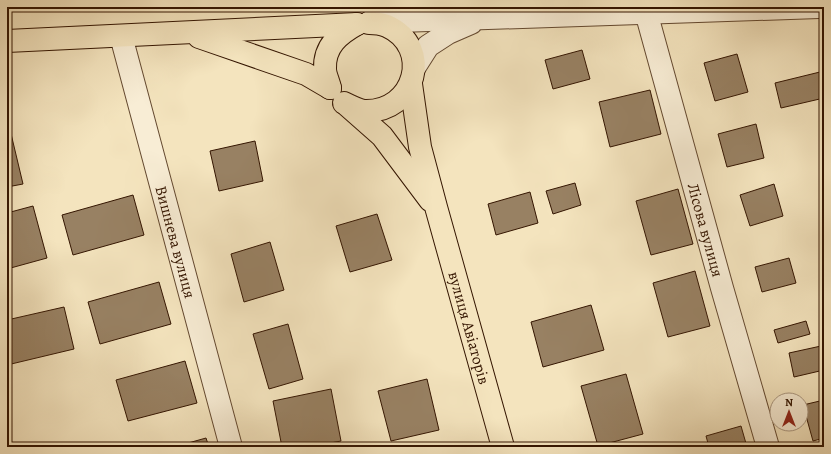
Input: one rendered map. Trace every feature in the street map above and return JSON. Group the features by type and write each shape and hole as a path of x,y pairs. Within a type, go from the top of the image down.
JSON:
{"main road":[{"path":"337,95 325,69 329,50 340,34 363,23"},
{"path":"7,40 188,33 363,23 386,25 401,35 411,50 413,76 400,100 382,110 362,111 306,74 188,33"},
{"name":"вулиця Авіаторів","path":"413,76 420,147 504,447"},
{"name":"вулиця Авіаторів","path":"337,95 382,136 436,208"}],"street":[{"path":"363,23 819,7"},
{"name":"Лісова вулиця","path":"646,12 722,288 768,447"},
{"path":"413,76 428,46 448,32 485,18"},
{"name":"Вишнева вулиця","path":"121,36 231,447"}],"building":[{"path":"582,50 590,79 553,89 545,60"},
{"path":"737,54 748,92 715,101 704,63"},
{"path":"824,71 824,98 781,108 775,83"},
{"path":"650,90 661,134 610,147 599,102"},
{"path":"7,117 23,184 7,187"},
{"path":"756,124 764,158 727,167 718,134"},
{"path":"255,141 263,181 219,191 210,151"},
{"path":"575,183 581,205 553,214 546,191"},
{"path":"774,184 783,216 750,226 740,195"},
{"path":"678,189 693,244 651,255 636,201"},
{"path":"530,192 538,223 496,235 488,204"},
{"path":"133,195 144,235 73,255 62,215"},
{"path":"33,206 47,258 7,269 7,213"},
{"path":"377,214 392,260 350,272 336,226"},
{"path":"270,242 284,290 244,302 231,254"},
{"path":"789,258 796,283 762,292 755,267"},
{"path":"695,271 710,326 668,337 653,283"},
{"path":"159,282 171,324 100,344 88,302"},
{"path":"591,305 604,350 543,367 531,322"},
{"path":"64,307 74,349 7,365 7,320"},
{"path":"806,321 810,334 778,343 774,330"},
{"path":"288,324 303,379 269,389 253,334"},
{"path":"821,346 824,370 794,377 789,353"},
{"path":"185,361 197,403 128,421 116,380"},
{"path":"626,374 643,434 598,446 581,386"},
{"path":"427,379 439,430 391,441 378,391"},
{"path":"331,389 341,441 309,447 282,447 273,401"},
{"path":"824,400 824,438 813,441 809,427 809,404"},
{"path":"741,426 747,447 709,447 706,436"},
{"path":"206,438 209,447 174,447"}]}
